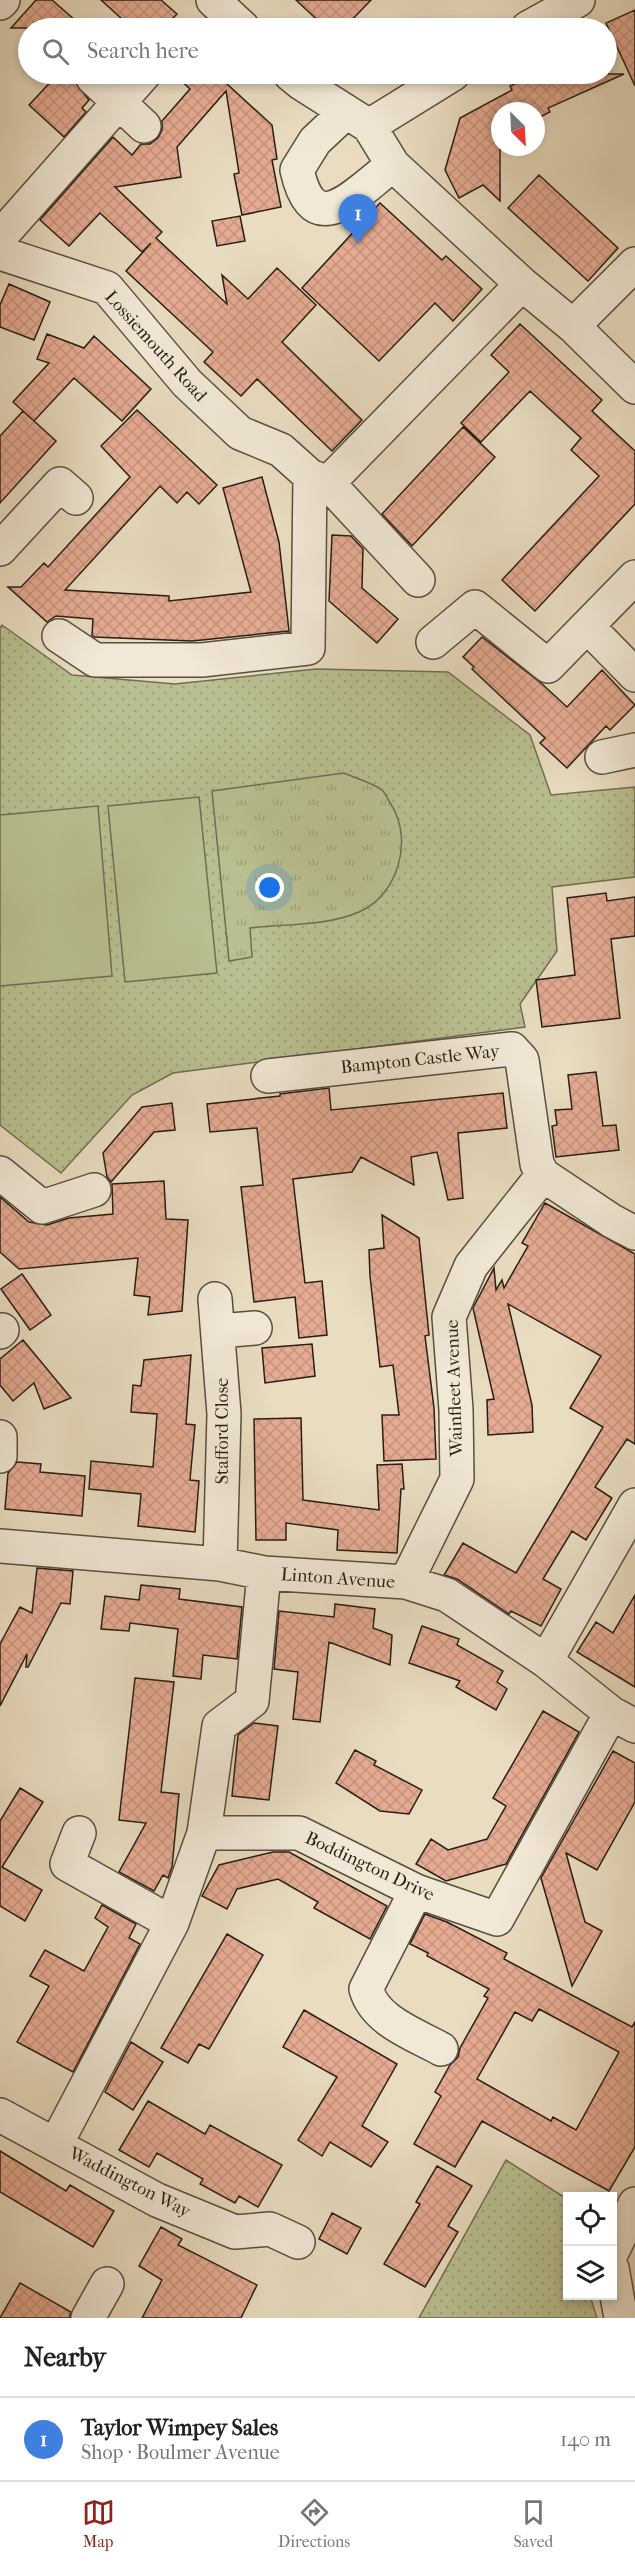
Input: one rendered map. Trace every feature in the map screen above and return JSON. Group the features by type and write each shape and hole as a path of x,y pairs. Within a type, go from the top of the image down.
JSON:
{"street":[{"path":"0,3 3,0"},
{"path":"213,0 232,18"},
{"path":"546,18 578,0"},
{"path":"99,84 144,126"},
{"path":"0,237 134,84"},
{"path":"300,84 358,119 393,165 522,284 573,326 629,382"},
{"path":"393,165 345,202 326,211 314,207 302,192 297,170 315,141 432,84"},
{"name":"Lossiemouth Road","path":"0,253 107,288 187,383 240,433 281,450 319,480 418,580"},
{"path":"573,326 635,264"},
{"path":"59,636 95,660 202,660 308,648 319,480 522,284"},
{"path":"0,549 60,484 76,498"},
{"path":"433,642 475,608 548,666 589,627 635,577"},
{"path":"589,627 635,675"},
{"path":"602,758 635,750"},
{"name":"Bampton Castle Way","path":"268,1076 512,1049 522,1060 537,1164 543,1175"},
{"path":"0,1173 42,1207 94,1190"},
{"path":"543,1175 612,1221 635,1233"},
{"name":"Wainfleet Avenue","path":"406,1582 457,1479 456,1410 448,1317 471,1266 543,1175"},
{"name":"Stafford Close","path":"215,1299 224,1414 219,1564"},
{"path":"219,1330 255,1328"},
{"path":"0,1437 0,1456"},
{"path":"546,1661 635,1505"},
{"name":"Linton Avenue","path":"0,1546 219,1564 264,1573 406,1582 447,1595 546,1661 623,1719"},
{"path":"56,2144 172,1923 204,1833 219,1726 252,1701 264,1573"},
{"name":"Boddington Drive","path":"204,1833 299,1833 416,1891 497,1919 623,1719"},
{"path":"79,1833 66,1864 172,1923"},
{"path":"416,1891 366,1989 374,2006 383,2016 441,2049"},
{"name":"Waddington Way","path":"0,2115 157,2200 235,2232 270,2229 298,2242"},
{"path":"615,2246 635,2204"},
{"path":"88,2318 107,2284"},
{"path":"617,2296 621,2318"}],"green space":[{"path":"2,625 72,675 175,684 316,669 448,672 530,735 551,795 635,787 635,877 552,887 557,951 520,1004 525,1027 173,1073 132,1095 61,1173 0,1125 0,628"},
{"path":"344,773 382,790 392,806 398,820 401,850 392,880 384,893 372,904 347,917 319,922 250,928 252,957 229,961 212,791"},
{"path":"199,797 217,973 125,982 108,806"},
{"path":"98,806 112,976 0,986 0,815"},
{"path":"506,2160 563,2196 563,2300 591,2300 597,2318 419,2318"}],"building":[{"path":"36,0 52,0 73,18 20,18"},
{"path":"101,0 161,0 177,14 173,18 121,18"},
{"path":"296,0 371,0 354,18 315,18"},
{"path":"635,10 635,86 617,47 617,18"},
{"path":"18,20 18,28 11,28"},
{"path":"49,84 77,84 89,100 82,108 86,112 64,137 29,105"},
{"path":"185,84 227,84 272,125 277,159 272,160 281,207 242,215 234,174 239,173 226,91 177,147 181,177 115,187 162,232 156,238 227,304 222,275 248,299 277,268 316,305 282,342 362,420 332,451 257,379 241,396 204,362 213,352 126,271 151,243 142,252 100,213 69,246 40,220 113,137 132,155 141,144 150,144 158,138 162,130 162,121 190,89"},
{"path":"514,84 602,84 548,108 550,112 545,114 545,102 491,102 491,156 500,156 500,201 483,185 459,198 445,170 460,118 512,90 510,86"},
{"path":"539,175 618,248 588,281 508,208"},
{"path":"380,203 442,260 446,256 482,289 453,321 435,303 379,361 302,288"},
{"path":"240,216 245,241 217,246 212,221"},
{"path":"9,284 50,302 34,340 0,327 0,305"},
{"path":"520,324 602,400 592,411 635,451 635,504 535,611 502,580 599,476 571,450 581,438 530,391 481,442 461,423 509,372 491,355"},
{"path":"47,334 84,348 94,336 151,389 122,421 74,378 34,421 13,402 49,363 37,359"},
{"path":"137,410 217,485 199,504 187,492 177,503 160,486 65,590 169,596 169,601 251,592 223,488 262,477 279,542 289,631 192,641 94,637 92,635 93,619 56,616 47,622 8,587 21,587 44,563 48,567 130,477 101,446"},
{"path":"23,411 56,441 0,503 0,436"},
{"path":"463,427 495,457 412,546 382,514"},
{"path":"332,535 351,536 363,549 362,588 398,619 377,643 329,601"},
{"path":"482,637 541,683 567,707 602,670 635,705 610,730 606,726 567,768 540,743 545,738 472,669 474,667 463,657"},
{"path":"606,893 607,901 635,897 635,936 611,939 620,1018 542,1027 536,980 575,975 567,898"},
{"path":"596,1072 603,1126 616,1125 619,1150 556,1157 552,1126 557,1125 555,1110 572,1109 568,1075"},
{"path":"329,1088 331,1110 503,1093 507,1128 458,1133 463,1198 448,1200 437,1152 411,1157 414,1185 361,1157 352,1172 293,1179 305,1283 322,1281 327,1335 299,1338 295,1297 254,1302 241,1187 263,1185 257,1128 210,1132 207,1104"},
{"path":"172,1103 175,1130 154,1132 111,1182 107,1177 103,1153 142,1107"},
{"path":"164,1181 166,1219 188,1220 182,1311 148,1315 150,1297 134,1295 138,1258 19,1269 0,1252 0,1197 29,1222 47,1225 69,1218 113,1214 112,1184"},
{"path":"545,1203 635,1254 635,1444 627,1439 595,1487 612,1498 586,1540 572,1531 543,1579 561,1589 541,1626 511,1611 509,1614 457,1579 444,1575 463,1543 516,1573 603,1427 570,1408 601,1356 508,1304 532,1405 533,1432 488,1435 487,1400 494,1399 473,1308 494,1268 496,1290 502,1280 504,1288 528,1246 522,1243"},
{"path":"382,1215 419,1238 429,1335 425,1336 434,1408 436,1459 384,1461 382,1415 399,1415 393,1365 380,1367 370,1276 369,1250 384,1248"},
{"path":"22,1274 51,1315 30,1330 1,1289"},
{"path":"23,1340 71,1398 44,1409 34,1383 13,1401 0,1385 0,1359"},
{"path":"312,1344 315,1376 265,1383 262,1348"},
{"path":"191,1355 186,1424 195,1425 190,1480 199,1481 195,1532 138,1526 141,1494 89,1489 91,1461 153,1467 157,1414 131,1412 133,1385 141,1386 144,1360"},
{"path":"301,1418 303,1500 379,1510 377,1465 402,1464 404,1489 401,1489 397,1553 337,1550 338,1530 286,1523 286,1540 256,1540 254,1419"},
{"path":"17,1462 41,1464 40,1472 85,1476 82,1516 5,1509 8,1473"},
{"path":"37,1568 73,1571 70,1604 61,1603 28,1667 26,1667 27,1654 0,1706 0,1644 20,1607 32,1613"},
{"path":"141,1585 180,1589 179,1599 242,1607 237,1659 203,1655 201,1679 173,1676 178,1629 130,1623 129,1631 101,1629 105,1596 139,1600"},
{"path":"635,1595 635,1687 577,1652 596,1622 613,1633"},
{"path":"335,1604 375,1609 373,1628 392,1635 390,1665 329,1642 320,1722 293,1719 298,1672 274,1669 279,1611 334,1617"},
{"path":"422,1626 459,1639 457,1645 503,1671 497,1682 507,1689 496,1710 456,1687 460,1681 409,1663"},
{"path":"135,1678 174,1682 161,1792 179,1794 172,1867 168,1878 163,1875 154,1891 119,1872 146,1823 119,1820"},
{"path":"543,1711 579,1732 506,1864 446,1881 416,1864 431,1839 448,1850 487,1839 506,1806 493,1798"},
{"path":"254,1723 278,1726 269,1800 232,1796 238,1735"},
{"path":"355,1750 376,1761 374,1765 422,1790 409,1814 380,1811 336,1783"},
{"path":"613,1751 635,1763 635,1802 597,1870 566,1853 585,1922 602,1931 572,1986 541,1878"},
{"path":"20,1788 43,1802 2,1867 42,1890 25,1921 0,1906 0,1821"},
{"path":"273,1852 289,1852 387,1906 370,1939 314,1908 318,1902 278,1879 237,1889 227,1909 202,1896 219,1865"},
{"path":"102,1905 136,1924 129,1938 140,1944 73,2072 17,2042 49,1986 30,1976 45,1950 84,1971 108,1927 95,1918"},
{"path":"425,1914 447,1922 507,1953 504,1959 632,2027 635,2022 635,2147 609,2191 482,2121 455,2167 414,2144 441,2096 435,2092 450,2065 458,2057 460,2048 488,1998 484,1996 489,1989 427,1956 428,1953 410,1944","holes":["539,2009 619,2052 576,2130 553,2117 551,2121 477,2079 515,2012 532,2021"]},
{"path":"227,1934 263,1955 209,2049 199,2044 188,2063 161,2048"},
{"path":"304,2010 397,2064 362,2126 388,2142 371,2167 330,2142 322,2156 298,2140 337,2077 283,2047"},
{"path":"131,2042 163,2062 133,2110 105,2092"},
{"path":"148,2101 205,2134 210,2125 282,2165 258,2207 239,2196 235,2203 200,2184 203,2179 157,2153 149,2167 119,2150"},
{"path":"0,2151 66,2191 70,2185 114,2211 93,2247 0,2192"},
{"path":"437,2166 472,2186 448,2226 458,2232 425,2287 384,2264 420,2204 416,2202"},
{"path":"332,2213 361,2228 347,2254 319,2239"},
{"path":"161,2227 182,2239 178,2245 257,2285 241,2318 142,2318 162,2280 139,2266"},
{"path":"20,2283 71,2312 69,2318 0,2318"}],"place":[{"name":"Taylor Wimpey Sales","path":"358,244"}]}
